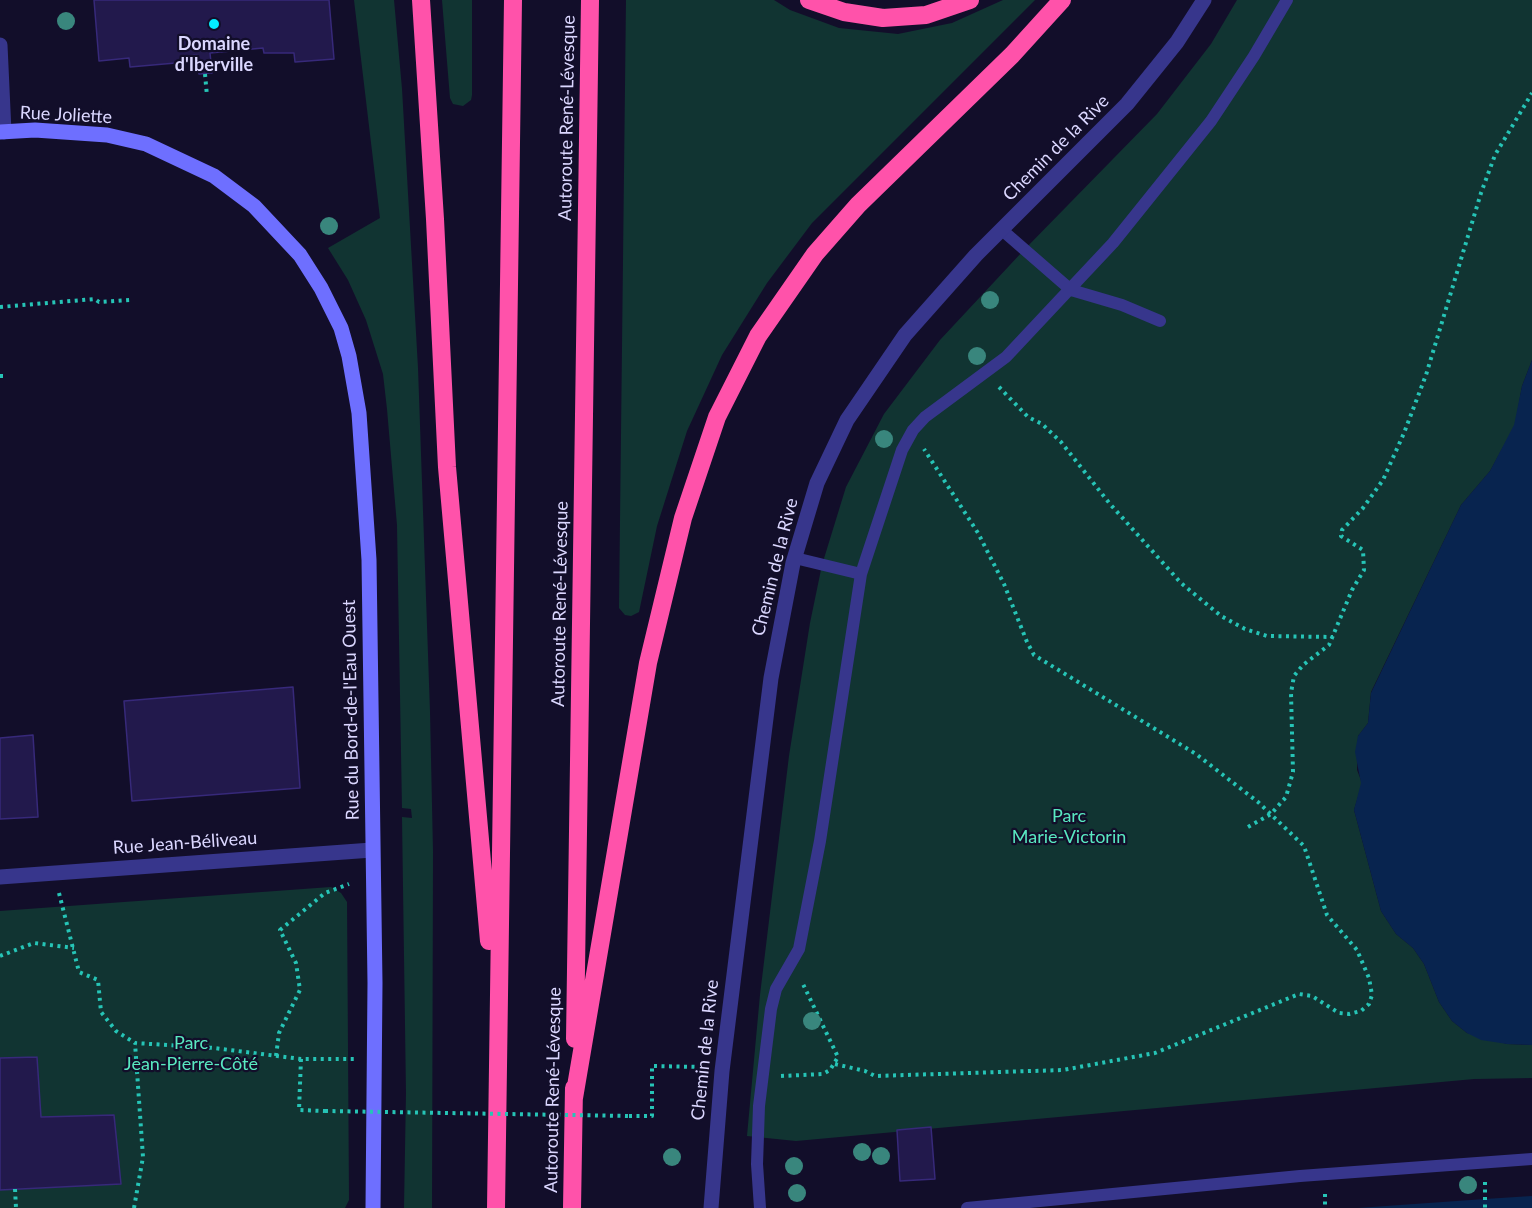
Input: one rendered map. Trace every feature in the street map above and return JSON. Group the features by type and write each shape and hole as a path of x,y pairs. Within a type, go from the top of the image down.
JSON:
{"highway":[{"path":"421,0 435,208 447,467 499,1045"},
{"path":"496,1208 513,0"},
{"name":"Autoroute René-Lévesque","path":"572,1208 590,0"},
{"path":"808,0 844,12 883,18 926,15 970,0"},
{"path":"574,1098 648,663 683,518 721,408 758,336 815,254 858,205 1012,55 1062,0"}],"street":[{"name":"Chemin de la Rive","path":"711,1208 722,1071 754,796 776,644 795,558 817,483 847,420 905,335 1002,230 1127,104 1177,42 1204,0"},
{"path":"0,45 2,132"},
{"name":"Rue Joliette","path":"2,132 35,130 87,132 146,144 214,176 243,197 281,232"},
{"name":"Rue du Bord-de-l'Eau Ouest","path":"281,232 310,269 329,303 346,343 357,394 370,584 375,1058 373,1208"},
{"name":"Rue Jean-Béliveau","path":"0,877 372,850"}],"lane":[{"path":"760,1208 757,1164 763,1076 771,1009 776,989 799,949 820,841 861,574 902,450 925,417 988,372 1071,290 1113,243 1211,121 1254,56 1287,0"},
{"path":"1002,230 1071,290 1122,305 1160,321"},
{"path":"795,558 861,574"},
{"path":"967,1208 1300,1176 1532,1159"}],"path":[{"path":"205,74 207,96"},
{"path":"1248,827 1271,814 1286,797 1293,772 1291,693 1294,676 1334,637 1364,564 1363,550 1341,536 1342,530 1363,508 1383,480 1404,433 1426,375 1484,183 1495,155 1532,93"},
{"path":"0,307 95,299 99,302 130,300"},
{"path":"988,372 1022,411 1042,424 1061,442 1110,504 1181,583 1221,616 1245,629 1267,636 1334,637"},
{"path":"835,1064 865,1071 875,1076 1063,1070 1155,1053 1299,994 1312,996 1339,1013 1361,1011 1369,1004 1372,995 1370,978 1357,950 1327,915 1305,846 1271,814 1196,754 1034,655 1004,584 978,533 932,460 910,436"},
{"path":"54,873 79,972 98,980 101,1012 116,1031 135,1043 301,1059 354,1059"},
{"path":"276,1056 279,1033 300,990 296,963 280,930 325,893 349,884"},
{"path":"0,956 34,943 74,948"},
{"path":"763,1076 812,1076 823,1074 835,1064 837,1052 792,964"},
{"path":"134,1208 143,1157 135,1043"},
{"path":"301,1059 299,1110 305,1111 652,1116 652,1065 708,1070"},
{"path":"1485,1178 1485,1208"},
{"path":"15,1189 16,1208"},
{"path":"1324,1189 1325,1208"}],"green space":[{"path":"354,0 394,0 402,89 418,368 430,712 433,852 432,1208 404,1208 406,1093 402,817 412,818 411,809 402,808 397,525 387,409 383,374 366,320 348,280 328,248 380,218"},
{"path":"442,0 472,0 472,95 471,100 463,106 453,104 450,98"},
{"path":"626,0 774,0 790,10 839,28 898,34 952,23 1003,0 1035,0 812,223 767,283 722,355 687,431 657,526 639,612 631,616 625,615 619,608"},
{"name":"Parc Marie-Victorin","path":"1237,0 1532,0 1532,360 1522,386 1515,425 1490,471 1461,505 1371,692 1368,723 1358,736 1357,770 1362,783 1354,810 1381,911 1396,934 1413,948 1424,964 1439,1002 1452,1021 1467,1033 1507,1044 1532,1045 1532,1078 1474,1079 796,1141 747,1136 760,995 789,756 810,623 822,565 846,487 884,414 940,340 1157,114 1211,44"},
{"name":"Parc Jean-Pierre-Côté","path":"331,887 341,893 347,902 349,1200 345,1208 0,1208 0,911"}],"water":[{"path":"1532,360 1532,1045 1481,1040 1467,1033 1452,1021 1439,1002 1424,964 1413,948 1396,934 1381,911 1354,810 1361,783 1355,752 1358,736 1368,723 1371,693 1461,505 1490,471 1514,425 1522,386"},
{"path":"1532,1196 1532,1208 1358,1208 1485,1199"}],"building":[{"name":"Domaine d'Iberville","path":"94,0 329,0 334,59 295,62 294,53 264,53 263,48 210,53 212,73 199,74 197,55 186,56 187,62 130,67 129,58 99,61"},
{"path":"293,687 300,788 132,801 124,701"},
{"path":"33,735 38,817 0,819 0,738"},
{"path":"37,1057 41,1117 114,1115 121,1184 0,1190 0,1058"},
{"path":"931,1127 935,1179 900,1181 897,1130"}],"place":[{"name":"Domaine d'Iberville","path":"214,24"}]}
